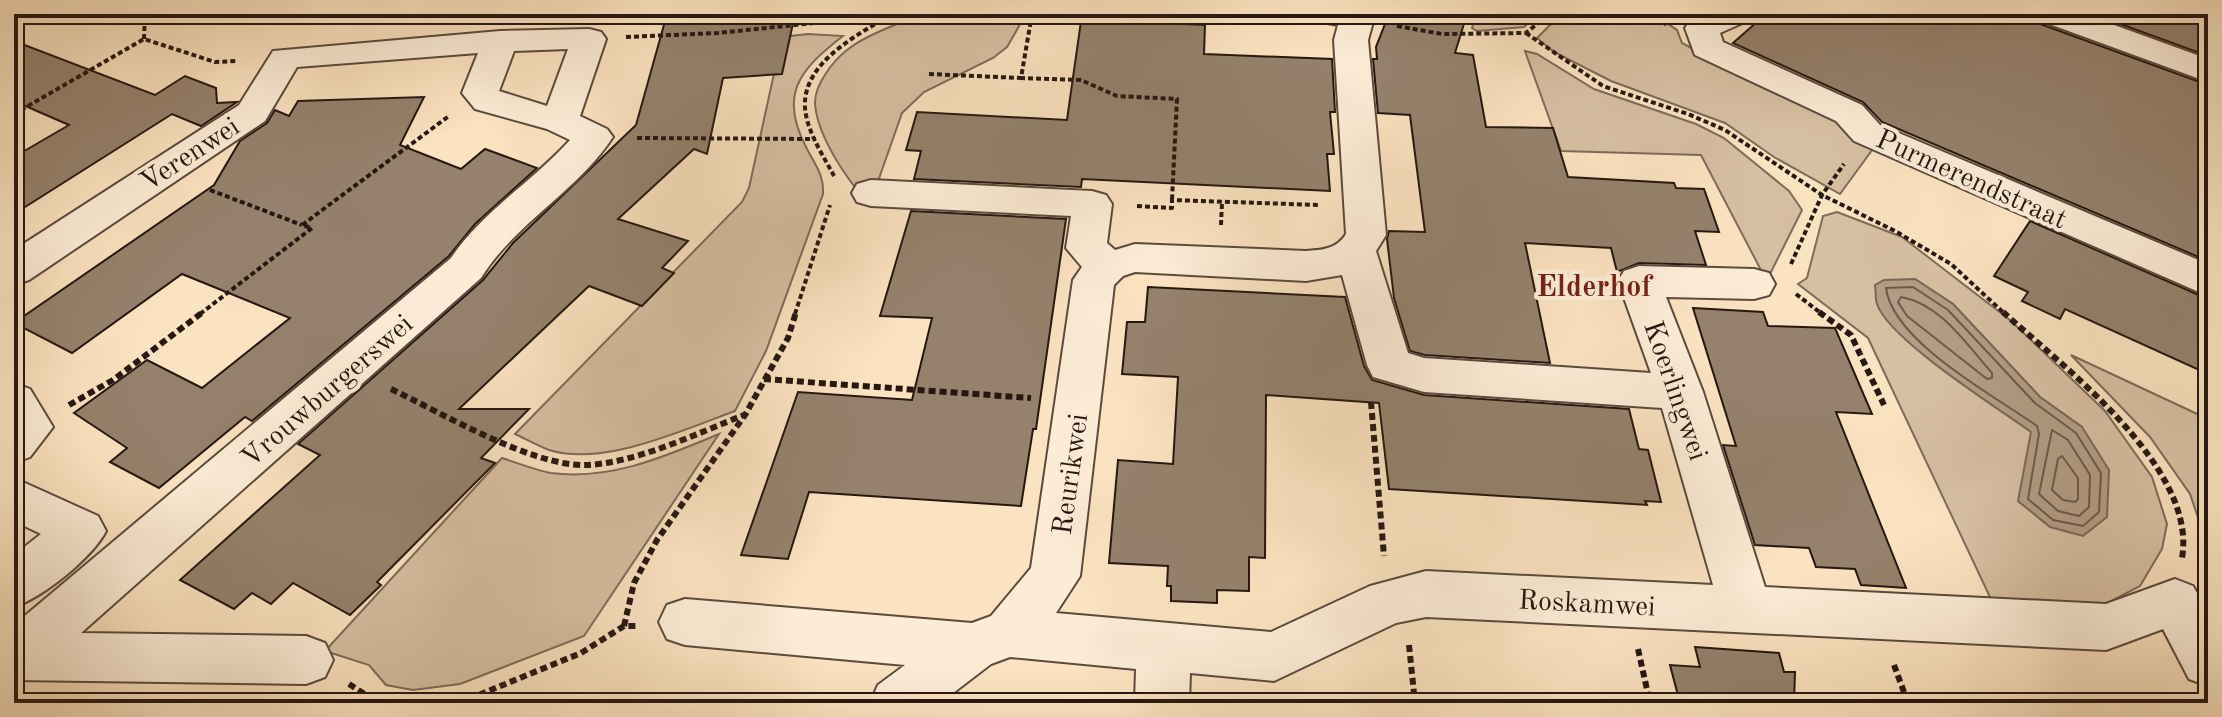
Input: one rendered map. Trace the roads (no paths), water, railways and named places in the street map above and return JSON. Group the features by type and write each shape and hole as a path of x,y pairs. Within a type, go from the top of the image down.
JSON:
{"street":[{"path":"856,190 1092,204 1086,248 1108,266 1135,258 1306,266 1337,262 1356,251 1366,235 1351,40 1357,18 1329,14"},
{"path":"2053,14 2208,71"},
{"name":"Purmerendstraat","path":"1719,21 1707,48 1849,113 1867,133 2208,281"},
{"path":"544,27 589,39 577,129 488,101 480,93 500,41 544,27"},
{"name":"Verenwei","path":"14,270 252,113 285,58 500,41"},
{"name":"Vrouwburgerswei","path":"15,656 466,268 481,245 562,173 577,129"},
{"path":"1356,251 1389,365 1424,375 1680,392"},
{"name":"Reurikwei","path":"897,703 990,640 1055,576 1094,280 1108,266"},
{"name":"Koerlingwei","path":"1746,609 1680,392 1639,281 1768,284"},
{"path":"14,498 81,531 14,585"},
{"name":"Roskamwei","path":"990,640 1164,645 1274,657 1388,602 1426,594 2106,627 2175,602 2208,662"},
{"path":"685,622 990,640"},
{"path":"1162,703 1164,645"},
{"name":"Vrouwburgerswei","path":"15,656 306,660"}],"water":[{"path":"1915,279 1953,304 2040,397 2082,427 2109,470 2107,517 2083,536 2050,527 2018,501 2031,432 1922,354 1886,319 1877,304 1875,285 1884,280"}],"district":[{"name":"Elderhof","path":"1594,286"}]}
